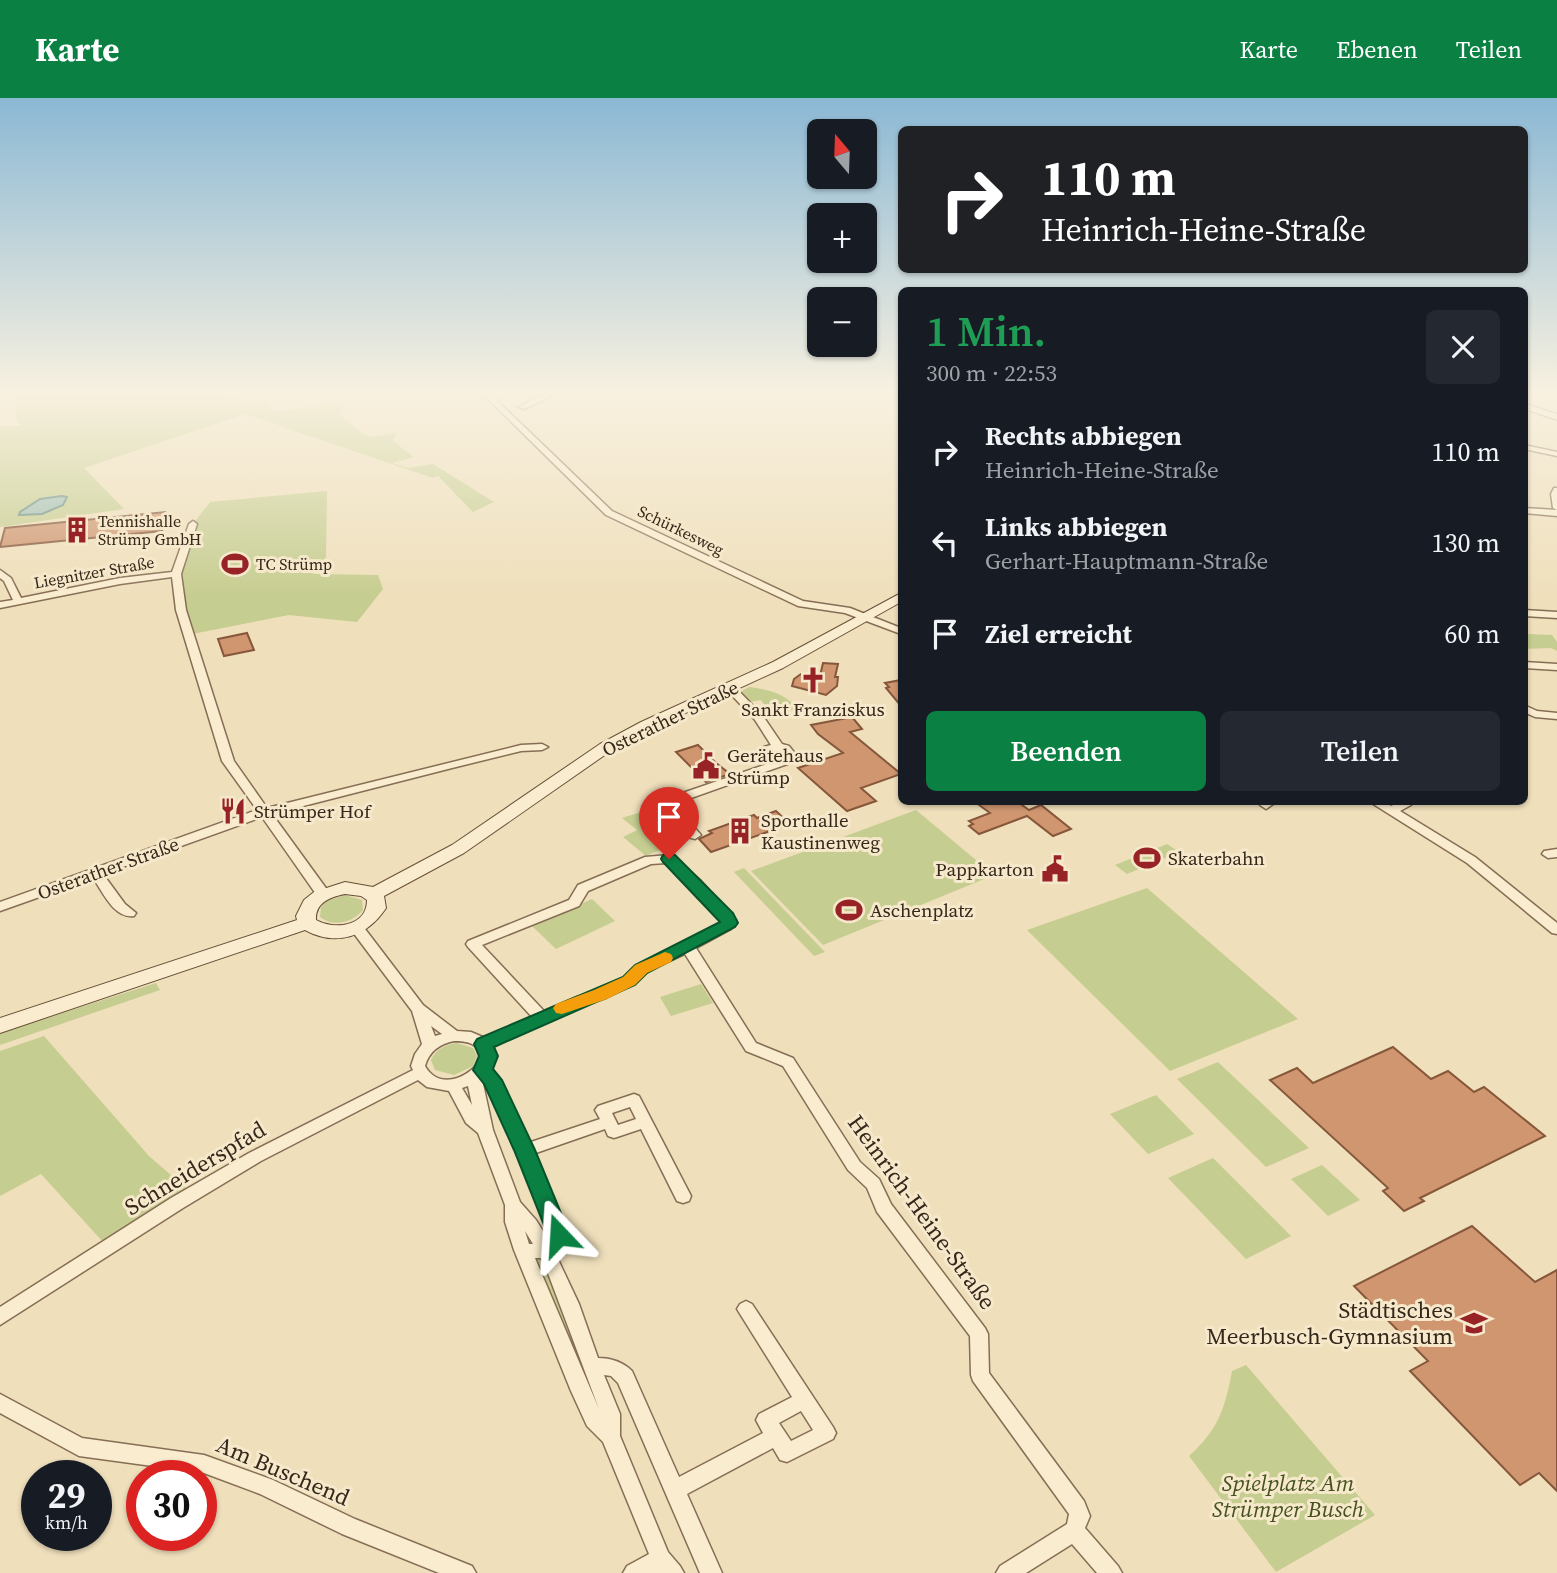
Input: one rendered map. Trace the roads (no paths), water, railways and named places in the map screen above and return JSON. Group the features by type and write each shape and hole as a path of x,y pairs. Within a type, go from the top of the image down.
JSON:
{"main road":[{"name":"Osterather Straße","path":"373,894 458,849 606,747 647,724 730,688 898,599"},
{"path":"345,888 365,890 373,894 378,900 376,914 357,928 345,932 322,932 307,923 307,908 323,894 345,888"},
{"path":"0,1026 307,923"}],"street":[{"name":"Schürkesweg","path":"554,459 610,513 801,604 848,610 898,630"},
{"path":"1528,510 1557,511 1557,490"},
{"path":"193,524 176,574 182,615 228,761 323,894"},
{"name":"Liegnitzer Straße","path":"0,573 8,580 18,601"},
{"name":"Liegnitzer Straße","path":"0,606 176,574"},
{"path":"1528,613 1557,615"},
{"path":"1528,665 1557,667"},
{"path":"695,835 673,812 670,807 672,801 789,760 791,756 785,748 778,747 760,718 730,688"},
{"path":"1528,710 1535,714 1557,716"},
{"name":"Osterather Straße","path":"0,907 264,813 474,759 521,748 542,747"},
{"path":"1382,805 1471,860 1557,930"},
{"path":"1392,810 1401,805"},
{"path":"484,1044 629,981 641,969 726,926 729,923 727,917 669,859 649,860 583,888 574,903 473,944 541,1017"},
{"path":"96,873 120,907 129,913"},
{"path":"357,928 418,1009 454,1036"},
{"name":"Heinrich-Heine-Straße","path":"688,947 751,1046 788,1062 854,1166 868,1175 879,1191 883,1208 979,1334 980,1375 1077,1508 1080,1516 1074,1531"},
{"path":"418,1009 430,1045"},
{"path":"454,1036 471,1037 484,1044 489,1056 478,1074 453,1085 433,1083 420,1073 419,1059 430,1045 454,1036"},
{"name":"Schneiderspfad","path":"0,1317 244,1163 382,1090 420,1073"},
{"path":"478,1074 485,1130 513,1205 513,1222 523,1250 594,1420 610,1436 665,1568 634,1573"},
{"path":"478,1074 492,1080 559,1230 556,1242 544,1250 523,1250"},
{"path":"453,1085 472,1119 485,1130"},
{"path":"645,1122 614,1132 603,1110 635,1100 683,1196"},
{"path":"525,1150 609,1122"},
{"path":"513,1205 526,1217 553,1266 610,1414 610,1436"},
{"path":"746,1309 826,1433 787,1453 766,1420 804,1400"},
{"path":"592,1367 603,1366 620,1371 711,1573"},
{"name":"Am Buschend","path":"0,1403 79,1447 204,1464 266,1487 349,1527 465,1573"},
{"path":"675,1490 776,1436"},
{"path":"1007,1573 1074,1531 1111,1573"}],"water":[{"path":"67,497 63,505 42,514 19,515 40,499"}],"place":[{"name":"Tennishalle Strümp GmbH","path":"77,530"},
{"name":"TC Strümp","path":"235,564"},
{"name":"Sankt Franziskus","path":"813,680"},
{"name":"Gerätehaus Strümp","path":"706,766"},
{"name":"Strümper Hof","path":"233,811"},
{"name":"Sporthalle Kaustinenweg","path":"740,831"},
{"name":"Skaterbahn","path":"1147,858"},
{"name":"Pappkarton","path":"1055,869"},
{"name":"Aschenplatz","path":"849,910"},
{"name":"Städtisches Meerbusch-Gymnasium","path":"1474,1323"}],"park label":[{"name":"Spielplatz Am Strümper Busch","path":"1288,1496"}]}
